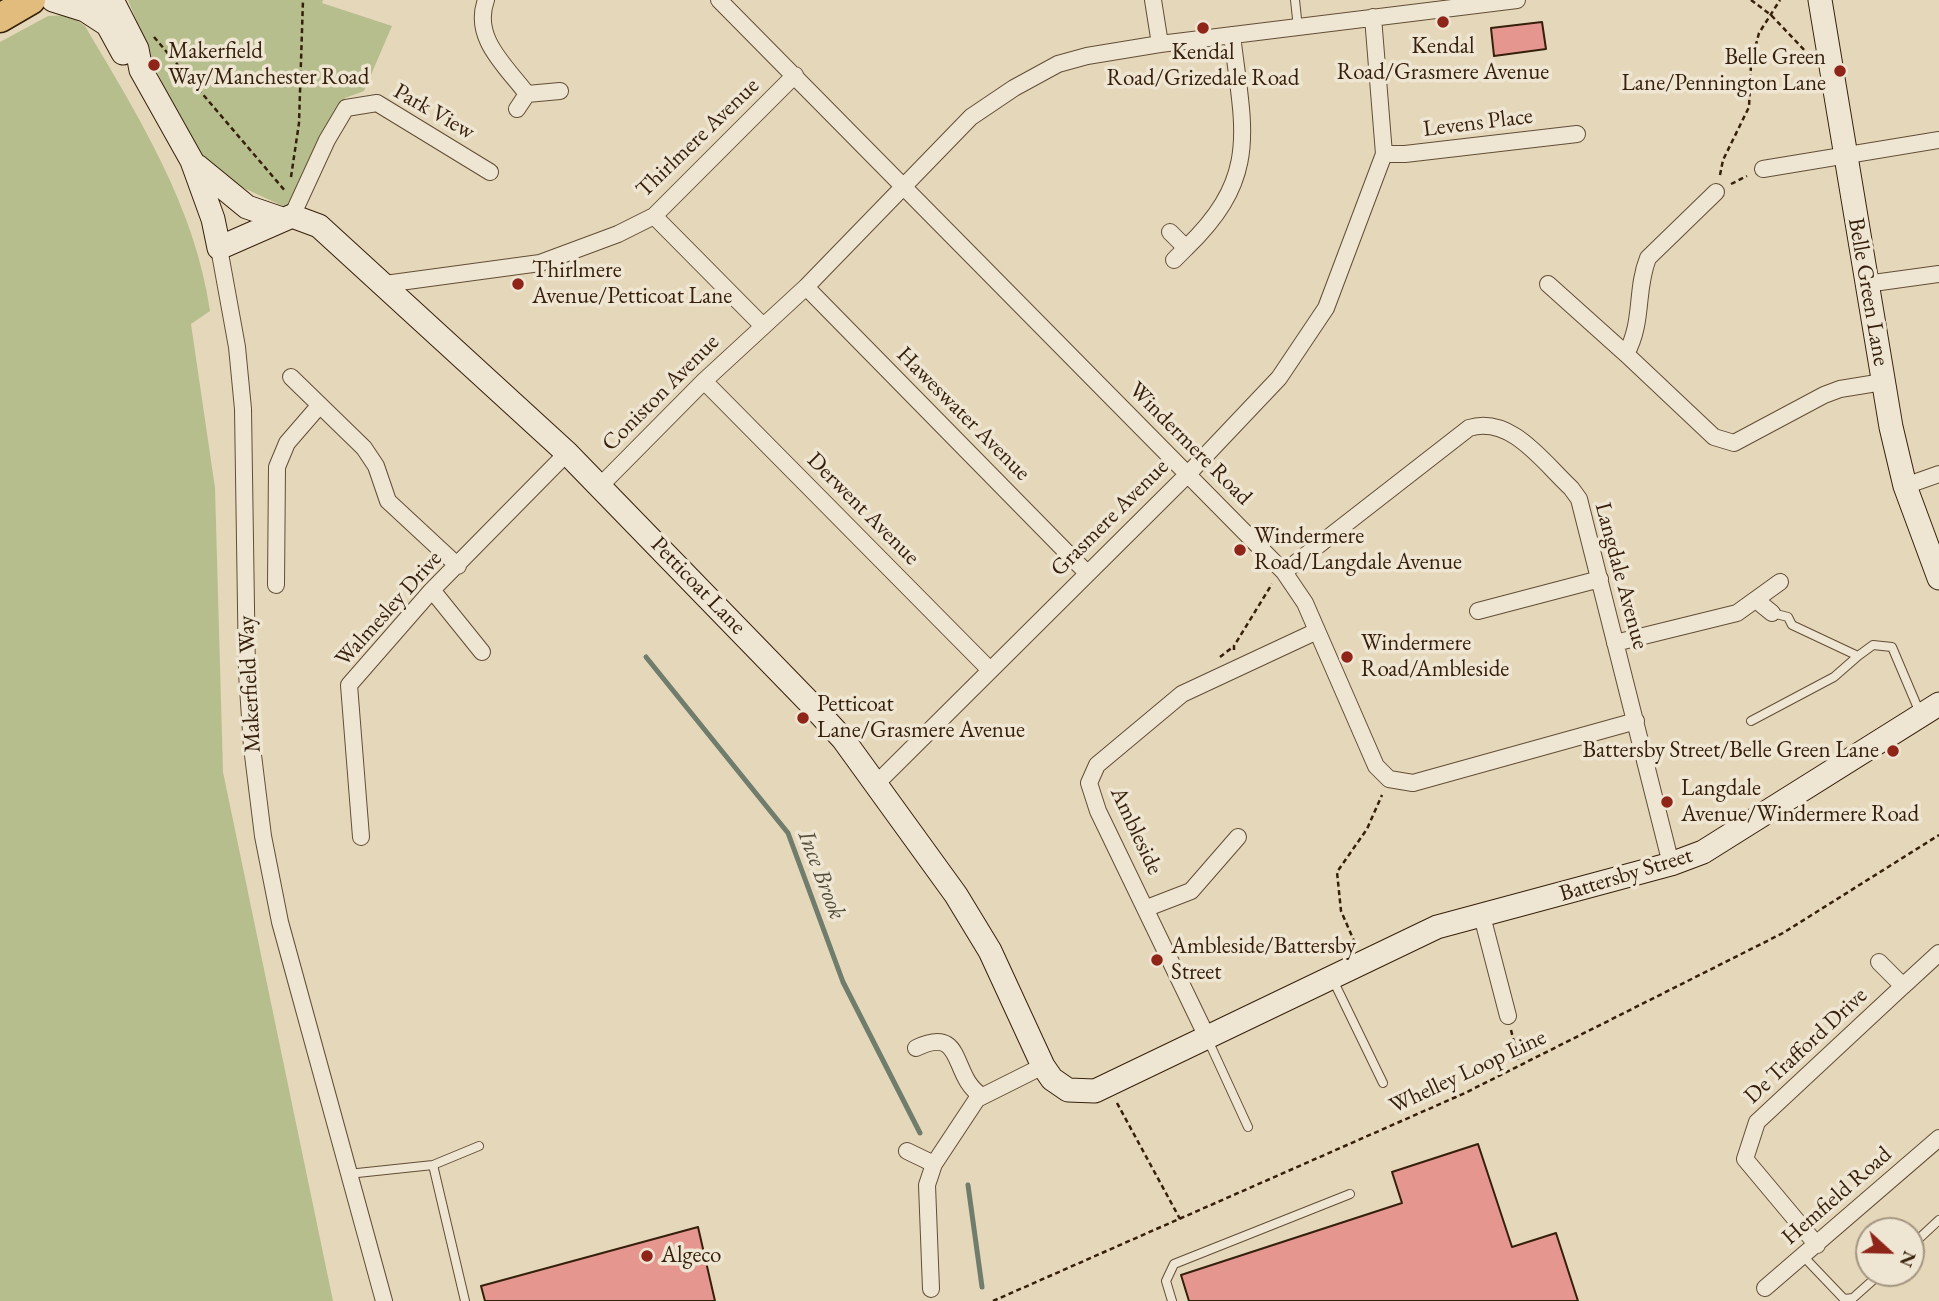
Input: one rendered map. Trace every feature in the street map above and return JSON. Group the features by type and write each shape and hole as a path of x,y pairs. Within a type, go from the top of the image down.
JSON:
{"highway":[{"path":"0,18 32,0"}],"street":[{"path":"53,0 85,10 105,23"},
{"name":"Makerfield Way","path":"94,0 126,59 141,70"},
{"name":"Makerfield Way","path":"112,0 137,49 141,70 192,161 213,219 237,347 243,409 247,673 251,747 263,836 280,922 384,1301"},
{"path":"486,0 482,23 487,42 527,94"},
{"name":"Windermere Road","path":"719,0 1284,572 1305,603 1376,766 1389,779"},
{"path":"1153,0 1160,44"},
{"name":"Coniston Avenue","path":"600,486 704,381 806,287 971,117 1014,88 1058,64 1087,55 1160,44 1517,0"},
{"name":"Belle Green Lane","path":"1820,0 1883,382 1905,486 1937,567"},
{"name":"Grasmere Avenue","path":"876,784 1188,474 1279,378 1326,308 1384,153 1374,17"},
{"path":"1174,260 1212,223 1236,183 1242,159 1244,132 1232,35"},
{"name":"Thirlmere Avenue","path":"386,284 540,263 582,250 654,216 795,75"},
{"path":"527,94 560,91"},
{"path":"517,109 527,94"},
{"name":"Park View","path":"287,218 346,108 377,103 491,172"},
{"name":"Levens Place","path":"1384,153 1405,154 1577,134"},
{"path":"1763,169 1844,153 1939,140"},
{"name":"Petticoat Lane","path":"192,161 213,182 247,207 319,226 386,284 567,453 808,701 843,739 956,895 990,951 1043,1066 1052,1079 1068,1090"},
{"path":"1626,354 1636,334 1643,271 1648,258 1716,192"},
{"path":"213,219 247,207"},
{"path":"654,216 763,326"},
{"path":"219,248 287,218"},
{"path":"1170,232 1186,248"},
{"path":"1866,284 1939,274"},
{"path":"1548,284 1714,437 1734,443 1824,395 1840,389 1883,382"},
{"name":"Haweswater Avenue","path":"806,287 1087,573"},
{"path":"291,377 364,448 376,466 388,501 458,566"},
{"name":"Derwent Avenue","path":"704,381 989,669"},
{"path":"276,585 277,467 287,443 319,406"},
{"name":"Langdale Avenue","path":"1284,572 1469,428 1488,424 1508,430 1572,488 1583,511 1671,864"},
{"name":"Walmesley Drive","path":"361,837 349,685 432,590 567,453"},
{"path":"1905,486 1939,474"},
{"path":"1478,611 1600,579"},
{"path":"1615,643 1737,613 1780,582"},
{"path":"432,590 482,652"},
{"path":"1756,600 1772,613"},
{"name":"Ambleside","path":"1207,1037 1098,811 1089,783 1097,765 1182,694 1317,631"},
{"name":"Battersby Street","path":"1068,1090 1082,1093 1106,1085 1437,927 1671,864 1703,852 1930,709"},
{"path":"1389,779 1413,783 1636,721"},
{"path":"1147,908 1191,891 1238,837"},
{"path":"1482,916 1508,1016"},
{"name":"De Trafford Drive","path":"1816,1245 1745,1158 1757,1122 1939,953"},
{"name":"De Trafford Drive","path":"1880,962 1903,986"},
{"path":"916,1048 932,1040 945,1042 953,1049 971,1090 982,1096"},
{"path":"931,1289 927,1185 934,1164 977,1099 1043,1066"},
{"name":"Hemfield Road","path":"1765,1288 1939,1138"},
{"path":"907,1151 934,1164"}],"lane":[{"path":"1295,0 1298,28"},
{"path":"1772,613 1788,617 1792,625 1858,656"},
{"path":"1751,721 1834,677 1873,645 1892,647 1930,709"},
{"path":"1331,978 1384,1083"},
{"path":"1207,1037 1248,1127"},
{"path":"348,1174 433,1166 479,1146"},
{"path":"433,1166 466,1301"},
{"path":"1172,1301 1166,1281 1174,1264 1350,1194"},
{"path":"1925,1233 1939,1220"},
{"path":"1803,1256 1844,1300 1853,1298 1865,1287"}],"path":[{"path":"152,35 288,194 299,123 303,0"},
{"path":"1751,0 1771,15 1832,77"},
{"path":"1716,192 1723,160 1749,107 1751,64 1759,33 1780,0"},
{"path":"1716,192 1763,169"},
{"path":"1237,668 1234,646 1271,584 1284,572"},
{"path":"1363,962 1341,911 1337,872 1367,829 1389,779"},
{"name":"Whelley Loop Line","path":"993,1301 1478,1087 1783,933 1939,835"},
{"path":"1515,1046 1519,1062"},
{"path":"1106,1085 1180,1219"}],"green space":[{"path":"128,0 323,0 322,3 392,26 364,91 345,98 322,135 287,208 222,178 185,139"},
{"path":"69,15 85,26 144,128 178,198 202,272 210,311 191,324 215,488 223,772 333,1301 0,1301 0,42 48,16"}],"building":[{"path":"1542,22 1546,49 1494,56 1491,28"},
{"path":"1478,1144 1512,1247 1556,1233 1578,1301 1189,1301 1181,1275 1402,1203 1392,1172"},
{"name":"Algeco","path":"698,1227 715,1301 485,1301 481,1286"}],"waterway":[{"name":"Ince Brook","path":"646,657 788,833 843,982 920,1133"},
{"name":"Ince Brook","path":"968,1185 982,1287"}],"place":[{"name":"Kendal Road/Grasmere Avenue","path":"1443,22"},
{"name":"Kendal Road/Grizedale Road","path":"1203,28"},
{"name":"Makerfield Way/Manchester Road","path":"154,65"},
{"name":"Belle Green Lane/Pennington Lane","path":"1840,71"},
{"name":"Thirlmere Avenue/Petticoat Lane","path":"518,284"},
{"name":"Windermere Road/Langdale Avenue","path":"1240,550"},
{"name":"Windermere Road/Ambleside","path":"1347,657"},
{"name":"Petticoat Lane/Grasmere Avenue","path":"803,718"},
{"name":"Battersby Street/Belle Green Lane","path":"1893,751"},
{"name":"Langdale Avenue/Windermere Road","path":"1667,802"},
{"name":"Ambleside/Battersby Street","path":"1157,960"},
{"name":"Algeco","path":"647,1256"}]}
